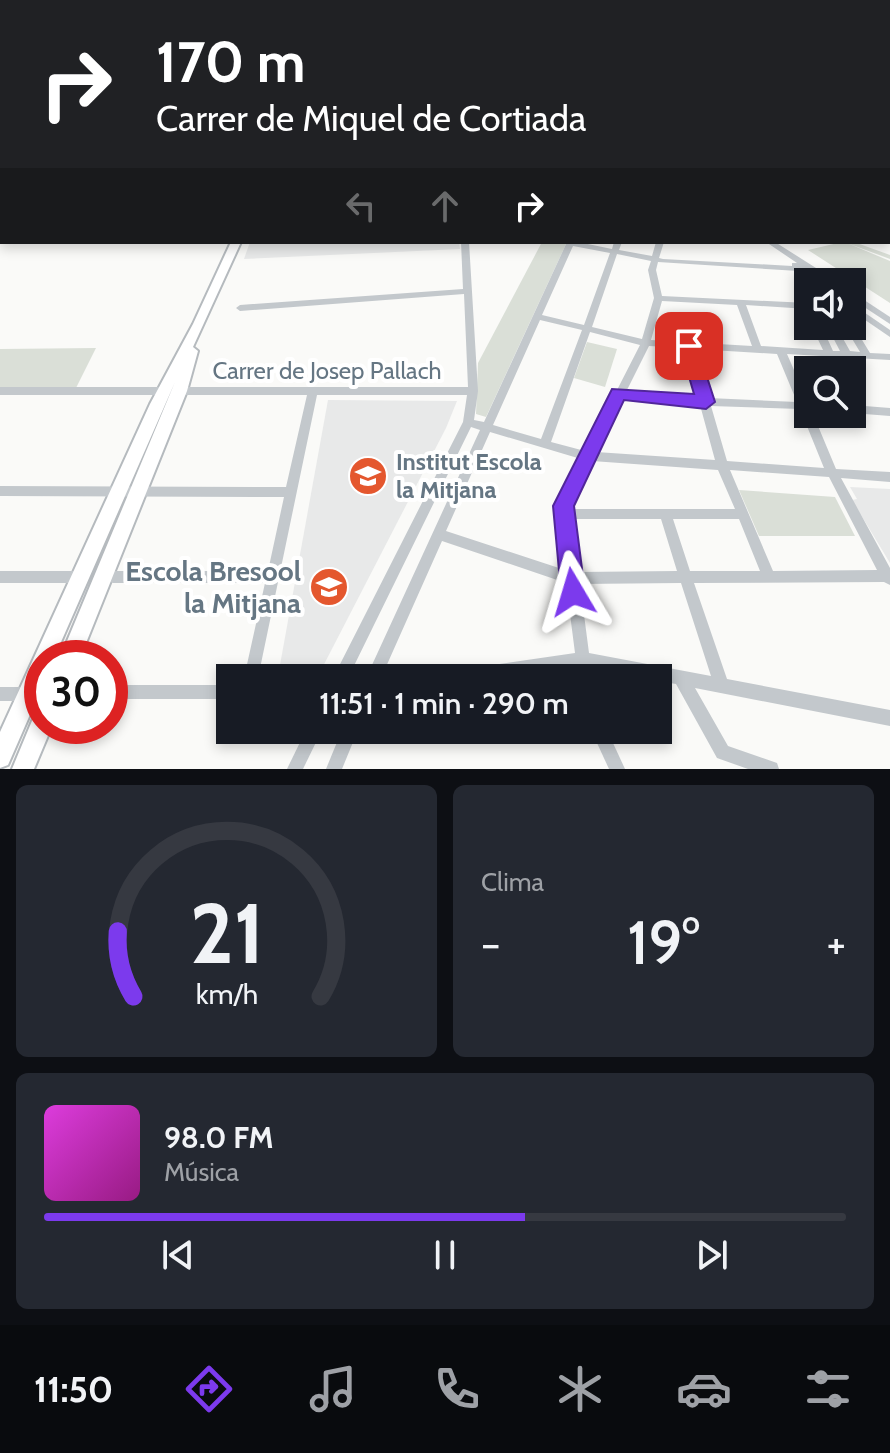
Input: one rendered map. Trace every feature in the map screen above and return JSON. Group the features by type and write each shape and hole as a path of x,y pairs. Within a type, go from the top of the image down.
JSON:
{"main road":[{"path":"77,640 138,491 172,391 235,244"},
{"path":"52,640 117,491 172,391"},
{"path":"0,757 24,714"},
{"path":"23,769 34,744"}],"street":[{"path":"347,664 468,422 473,391 465,244"},
{"path":"380,664 441,535 570,244"},
{"path":"589,244 616,247 655,260 802,266"},
{"path":"582,664 563,506 646,343 658,298 652,270 659,244"},
{"path":"773,244 806,268"},
{"path":"545,444 616,247"},
{"path":"240,308 468,291"},
{"path":"658,298 794,305"},
{"path":"740,302 758,350"},
{"path":"866,305 890,321"},
{"path":"539,317 646,343 890,357"},
{"path":"866,317 890,334"},
{"path":"823,340 830,354"},
{"path":"839,340 847,355"},
{"path":"858,340 867,356"},
{"path":"689,346 722,465 769,576"},
{"path":"781,351 794,380"},
{"name":"Carrer de Josep Pallach","path":"0,391 473,391"},
{"path":"254,664 313,391"},
{"path":"618,393 706,402 794,405"},
{"path":"866,410 890,412"},
{"path":"468,422 586,456 890,477"},
{"path":"441,535 570,578 889,578 832,473 814,428"},
{"path":"0,491 291,492"},
{"path":"563,514 741,514"},
{"path":"665,514 721,685"},
{"path":"0,577 73,577"},
{"path":"113,577 273,577"},
{"path":"547,664 581,659 890,718"},
{"path":"681,679 723,752 771,769"},
{"path":"128,692 216,692"},
{"path":"0,694 24,694"},
{"path":"295,769 307,744"},
{"path":"334,769 344,744"},
{"path":"605,744 617,769"}],"shaded area":[{"path":"249,244 459,244 460,249 244,259"},
{"path":"541,244 566,244 486,417 476,414 478,363"},
{"path":"849,244 890,261 890,303 866,287 866,268 836,268 808,250"},
{"path":"850,244 860,244 890,255 890,259"},
{"path":"587,342 617,349 605,387 574,378"},
{"path":"96,348 76,388 0,388 0,349"},
{"name":"Institut Escola la Mitjana","path":"328,400 457,401 324,664 280,664"},
{"path":"850,487 890,489 890,563 852,500 857,499"},
{"path":"739,490 835,497 855,536 759,536"}],"place":[{"name":"Institut Escola la Mitjana","path":"368,476"},
{"name":"Escola Bresool la Mitjana","path":"329,587"}],"route":[{"path":"573,592 563,506 586,456 618,393 706,402 689,346"}]}
